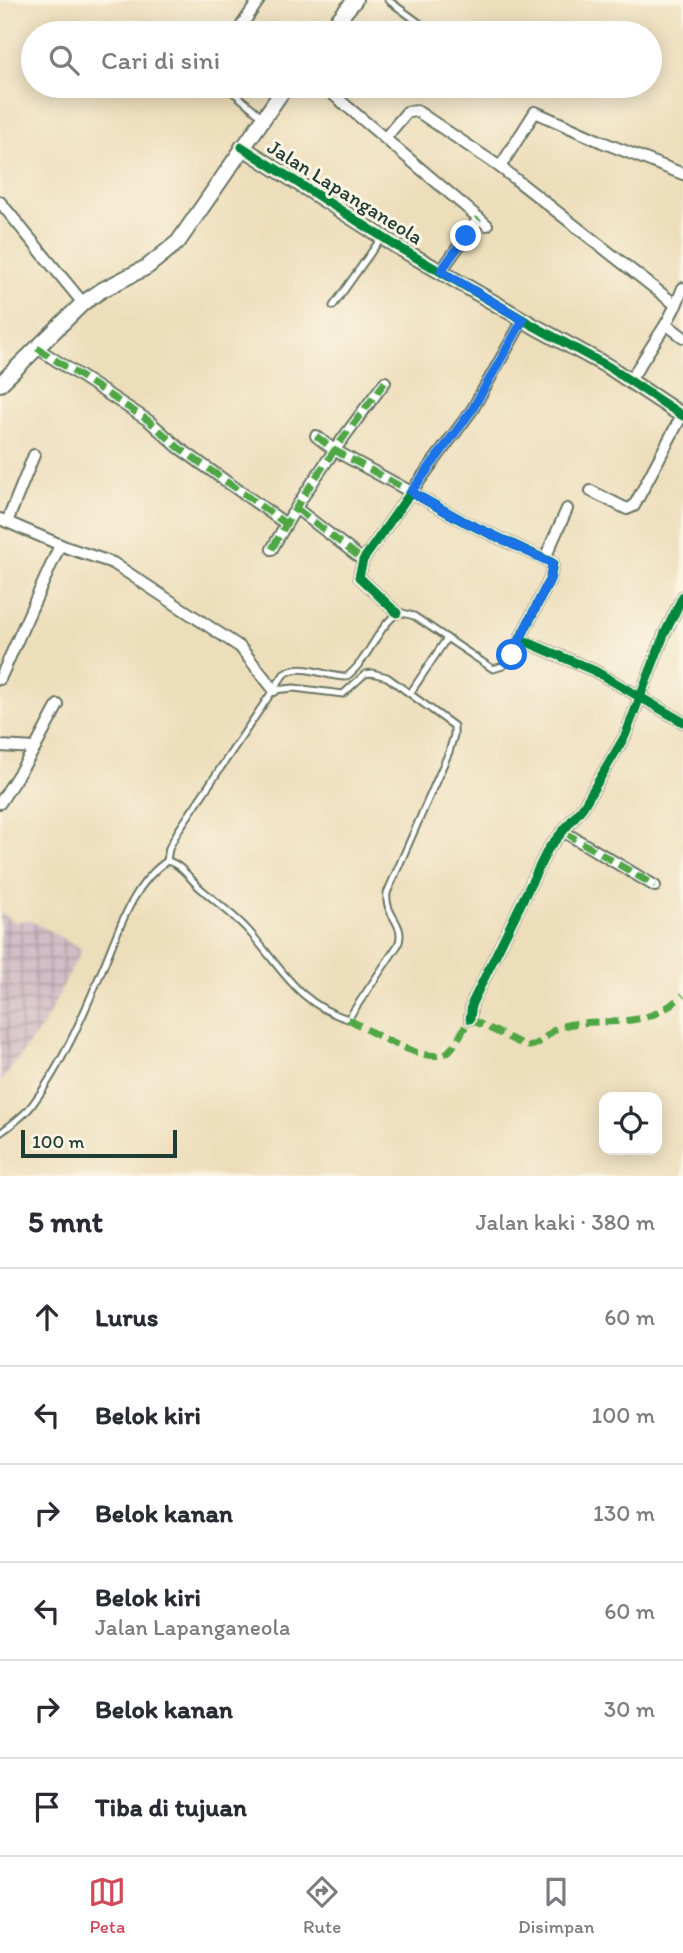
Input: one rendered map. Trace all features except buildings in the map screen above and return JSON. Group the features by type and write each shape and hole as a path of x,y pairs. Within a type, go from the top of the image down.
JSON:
{"street":[{"path":"245,21 258,0"},
{"path":"337,21 355,0"},
{"path":"0,384 83,303 147,267 178,243 278,98"},
{"path":"338,98 483,221 441,271"},
{"path":"386,137 407,112 413,110 500,167 676,305"},
{"path":"500,167 535,112 683,174"},
{"name":"Jalan Lapanganeola","path":"242,148 382,237 523,320 609,366 683,416"},
{"path":"0,202 83,303"},
{"path":"629,382 666,324 683,288"},
{"path":"397,613 359,577 363,560 472,410 523,320"},
{"path":"666,324 683,337"},
{"path":"37,348 149,421 178,447 286,524"},
{"path":"272,549 334,450 385,382"},
{"path":"591,491 627,509 634,506 683,416"},
{"path":"316,436 334,450 463,521 552,563 553,568 520,639 595,671 683,722"},
{"path":"34,455 4,521 60,545 113,563 240,647 274,690"},
{"path":"296,509 363,560"},
{"path":"545,558 567,509"},
{"path":"0,679 60,545"},
{"path":"470,1019 471,1003 548,849 583,807 625,736 664,635 683,596"},
{"path":"0,803 35,748 58,705"},
{"path":"0,746 35,748"},
{"path":"564,832 655,886"}],"lane":[{"path":"388,0 417,21"},
{"path":"240,98 264,118"},
{"path":"332,306 382,237"},
{"path":"0,1133 31,1106 44,1086 87,1005 128,910 145,881 155,869 167,861 169,848 178,831 284,674 301,668 340,677 349,675 388,620 397,613 409,613 494,669 503,666 520,639"},
{"path":"411,692 447,638"},
{"path":"167,861 177,865 244,927 303,996 323,1010 348,1019 401,938 400,929 386,903 387,893 454,735 454,726 411,692 387,677 372,673 365,674 343,694 294,688 274,690"}],"shaded area":[{"path":"0,912 15,922 28,919 82,949 43,1026 0,1083"}],"marked path":[{"path":"441,271 479,218"},
{"path":"316,436 334,450 411,492 472,410 523,320"},
{"path":"37,348 149,421 178,447 286,524"},
{"path":"272,549 311,484 385,382"},
{"path":"297,509 363,560"},
{"path":"564,832 655,886"},
{"path":"470,1019 526,1046 532,1046 563,1026 638,1019 667,1008 683,995"},
{"path":"348,1019 398,1046 428,1055 440,1055 452,1048 470,1015"}],"cycle path":[{"path":"242,147 398,247 609,367 683,416"},
{"path":"397,613 359,577 363,560 411,492 463,521 553,563 550,579 520,639 595,671 683,722"},
{"path":"470,1019 472,1003 548,849 583,807 625,736 664,635 683,596"}],"route":[{"path":"466,236 441,271 523,320 472,410 411,492 463,521 552,563 550,579 512,655"}]}
